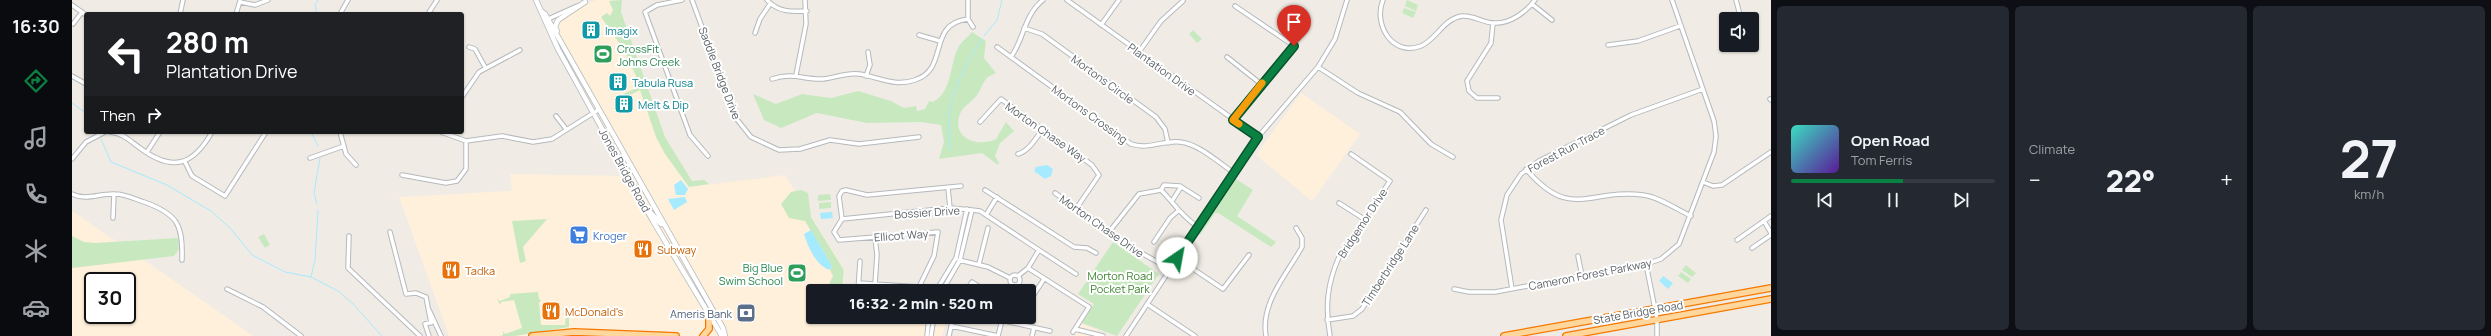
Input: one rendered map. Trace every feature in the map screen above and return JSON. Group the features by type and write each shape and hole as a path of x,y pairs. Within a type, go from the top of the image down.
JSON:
{"highway":[{"name":"State Bridge Road","path":"1504,336 1771,288"},
{"name":"State Bridge Road","path":"1566,336 1624,325 1657,322 1771,299"},
{"path":"703,336 709,327 709,313"},
{"path":"567,336 574,332"},
{"path":"532,336 574,332 676,336"},
{"path":"636,336 644,335"}],"main road":[{"path":"536,0 546,20"},
{"path":"571,62 570,55 555,29 556,24 558,20 587,1"},
{"name":"Jones Bridge Road","path":"546,20 571,62 595,111 694,274 724,328 723,336"},
{"name":"Jones Bridge Road","path":"546,20 647,210 723,336"},
{"path":"647,210 660,224 670,241 676,246"},
{"path":"671,250 676,252 684,266 694,274"}],"street":[{"path":"180,12 183,0"},
{"path":"237,12 240,1 255,5 268,0"},
{"path":"341,12 348,0"},
{"path":"429,12 437,0"},
{"path":"682,0 657,5 645,12 690,135 708,156"},
{"name":"Saddle Bridge Drive","path":"692,0 735,116 747,133 760,143 784,150 800,149 830,140 859,144 919,137"},
{"path":"767,0 770,4 785,11 807,11"},
{"path":"796,75 807,11 805,0"},
{"path":"968,0 968,19 973,27"},
{"path":"1011,58 1020,43 1024,28 1032,11 1043,0"},
{"name":"Plantation Drive","path":"1067,0 1258,137"},
{"path":"1101,25 1118,0"},
{"path":"1139,52 1161,21 1183,0"},
{"path":"1126,336 1258,137 1318,68 1337,33 1347,0"},
{"path":"1383,0 1380,14 1382,27 1390,40 1402,47 1415,48 1429,42 1449,21 1456,18 1470,16 1493,23 1517,17 1535,0"},
{"name":"Cameron Forest Parkway","path":"1454,289 1482,292 1512,289 1646,264 1661,259 1674,250 1682,238 1691,216 1714,152 1716,136 1714,121 1672,0"},
{"path":"1736,0 1739,12"},
{"path":"546,20 587,1"},
{"path":"755,33 770,4"},
{"path":"1532,4 1552,20"},
{"path":"72,5 82,12 73,24"},
{"path":"1235,6 1294,46"},
{"path":"772,79 784,75 796,75 821,79 853,74 895,83 920,79 934,65 940,41 951,26 968,19"},
{"path":"1493,23 1491,44 1467,81 1469,91 1477,98 1498,98"},
{"path":"1608,45 1638,41 1680,26"},
{"path":"1233,120 1294,46 1306,27"},
{"name":"Mortons Circle","path":"1024,28 1042,34 1156,117 1165,129 1168,143"},
{"path":"919,35 940,41"},
{"path":"469,47 475,49 485,67"},
{"name":"Mortons Crossing","path":"997,47 1131,144 1145,147 1179,142 1191,145 1234,172"},
{"path":"464,94 474,77 485,67 520,50"},
{"path":"866,76 870,65 868,52"},
{"path":"1227,57 1262,84"},
{"path":"1318,68 1358,93 1400,112 1432,144 1453,157"},
{"path":"72,76 84,83"},
{"name":"Forest Run Trace","path":"1512,289 1499,229 1506,195 1515,181 1526,169 1631,115 1703,89"},
{"name":"Morton Chase Way","path":"980,122 1001,100 1092,165 1099,175 1076,209"},
{"path":"447,134 466,141 502,136 544,142 552,139 595,111"},
{"path":"556,116 566,129"},
{"path":"1018,154 1023,153 1033,143 1043,129"},
{"path":"72,159 86,142 101,134"},
{"path":"119,134 147,152 168,162 185,162 197,154 211,134"},
{"path":"147,152 159,134"},
{"path":"185,162 192,176 225,196 265,134"},
{"path":"341,134 348,158 356,165"},
{"path":"402,175 446,183 457,181 466,169 466,141"},
{"path":"310,158 344,146"},
{"path":"1703,182 1712,186 1722,184 1771,152"},
{"name":"Bridgemor Drive","path":"1330,336 1327,320 1327,291 1334,268 1364,219 1390,181 1351,154"},
{"path":"1526,169 1544,189 1560,198 1574,199 1643,195 1691,216"},
{"path":"1109,232 1139,194 1161,190 1164,185 1181,187 1199,198"},
{"path":"842,220 839,196 842,191 846,190 867,195 961,186"},
{"path":"1172,201 1181,187"},
{"path":"948,188 950,208"},
{"path":"985,190 1074,247 1087,248 1096,253"},
{"path":"1161,190 1172,201 1178,211 1198,227"},
{"name":"Morton Chase Drive","path":"1055,193 1109,232 1170,269"},
{"path":"72,194 88,198 114,194 159,207 171,215 182,234 182,260"},
{"path":"113,218 114,194"},
{"path":"986,215 997,198"},
{"path":"1339,203 1364,219"},
{"name":"Bossier Drive","path":"842,220 950,208 972,210 986,215 1076,274"},
{"path":"941,284 958,259 967,209"},
{"path":"946,284 958,259 972,210"},
{"name":"Timberbridge Lane","path":"1327,320 1353,316 1362,309 1426,210"},
{"path":"1154,242 1170,218 1178,211"},
{"path":"1737,240 1771,216"},
{"name":"Ellicot Way","path":"842,220 834,232 839,240 938,232 934,256 920,284"},
{"path":"1752,248 1771,234 1764,221"},
{"path":"979,264 988,228"},
{"path":"1266,336 1265,320 1268,306 1302,247 1302,238 1296,228"},
{"path":"390,232 406,294 416,293 426,297 431,323"},
{"path":"349,236 348,268 419,335"},
{"path":"860,261 859,283 875,284 877,255 875,237"},
{"path":"958,259 979,264 1010,278 1018,276 1028,268 1039,250"},
{"path":"1177,258 1223,289 1249,255"},
{"path":"1578,256 1582,276"},
{"path":"1646,264 1657,322 1657,336"},
{"path":"1028,268 1088,307 1075,329 1103,336"},
{"path":"1010,278 1010,282 1015,285 1019,282 1018,276"},
{"path":"1036,291 1044,279"},
{"path":"227,289 263,307 301,336"},
{"path":"1147,304 1195,336"},
{"path":"429,310 442,336"},
{"path":"429,336 425,324 435,321"},
{"path":"927,336 928,324"},
{"path":"931,336 933,324"},
{"path":"949,336 951,326 998,336 1001,324"},
{"path":"1019,324 1050,331"},
{"path":"1032,336 1034,328"}],"shaded area":[{"path":"596,0 610,0 613,10 610,16 607,14 601,17 622,47 641,86 623,94 626,97 640,90 656,137 665,154 689,187 785,175 845,270 844,284 806,284 806,324 946,324 942,336 449,336 399,197 512,191 510,174 626,176 548,22"},
{"path":"1301,93 1360,134 1312,201 1256,155"},
{"path":"72,211 186,289 253,336 72,336"},
{"path":"1081,323 1108,336 1075,336"}],"green space":[{"path":"622,0 621,12 665,137 692,181 704,180 709,184 689,187 665,154 656,137 640,90 626,97 623,94 641,86 622,47 601,17 607,13 610,16 613,10 609,1"},
{"path":"1407,0 1418,5 1416,11 1405,6"},
{"path":"1404,8 1416,12 1413,18 1402,13"},
{"path":"1193,30 1202,39 1197,43 1189,34"},
{"path":"972,32 986,41 984,58 996,73 986,79 977,95 961,111 958,122 959,129 962,135 968,139 981,142 989,141 996,139 1006,122 1014,131 1000,143 995,156 999,163 998,165 982,153 939,159 944,142 941,125 921,122 867,123 817,113 781,128 764,120 753,94 776,104 802,94 831,98 858,91 891,101 904,108 916,106 917,111 925,109 929,101 933,102 944,91 950,77 959,46"},
{"path":"1236,179 1253,190 1237,216 1276,242 1271,247 1218,213 1215,213 1200,235 1197,233"},
{"path":"801,190 808,193 811,217 844,270 843,284 829,284 833,276 830,270 832,266 805,221 789,218 781,204 791,192"},
{"path":"830,194 831,200 818,201 818,195"},
{"path":"831,202 831,208 819,209 819,203"},
{"path":"547,219 523,247 526,261 520,263 512,221"},
{"path":"264,234 270,245 265,248 258,237"},
{"path":"72,236 84,242 95,243 178,238 179,249 174,256 72,268"},
{"name":"Morton Road Pocket Park","path":"1113,242 1159,274 1117,336 1082,323 1094,304 1078,294"},
{"path":"1686,265 1696,273 1692,277 1682,270"},
{"path":"1681,272 1691,279 1688,283 1678,276"},
{"path":"538,292 539,299 541,300 539,303 541,325 565,325 566,314 562,314 566,311 569,313 569,327 515,336 500,336 503,335 503,331 505,334 522,328 514,300 501,302 500,305 497,299 500,301 510,297 510,294"}],"water":[{"path":"1047,165 1053,169 1051,176 1045,179 1034,171 1036,167"},
{"path":"681,180 688,189 685,195 676,195 674,185"},
{"path":"685,197 687,202 674,210 668,199"},
{"path":"832,212 833,218 821,219 820,213"},
{"path":"811,230 832,266 830,270 821,265 810,250 804,234"},
{"path":"1663,276 1673,283 1668,289 1659,281"}],"waterway":[{"path":"317,12 315,5 318,0"},
{"path":"984,36 997,20 1002,0"},
{"path":"950,150 948,134 949,119 955,91 966,65 982,39"},
{"path":"72,103 84,112"},
{"path":"312,134 318,146"},
{"path":"101,139 111,162 167,185 211,211 231,229 252,255 285,272 311,277 338,291 353,304 382,336"},
{"path":"317,204 314,193 320,158"},
{"path":"311,277 315,260 318,210"}],"slow traffic":[{"path":"1239,124 1233,120 1246,101 1262,83"}],"place":[{"name":"Imagix","path":"591,30"},
{"name":"CrossFit Johns Creek","path":"603,54"},
{"name":"Tabula Rusa","path":"618,82"},
{"name":"Melt & Dip","path":"624,104"},
{"name":"Kroger","path":"579,235"},
{"name":"Subway","path":"643,249"},
{"name":"Tadka","path":"451,270"},
{"name":"Big Blue Swim School","path":"797,273"},
{"name":"McDonald's","path":"551,311"},
{"name":"Ameris Bank","path":"746,313"}],"route":[{"path":"1177,258 1258,137 1233,120 1246,101 1286,57 1294,46"}]}
